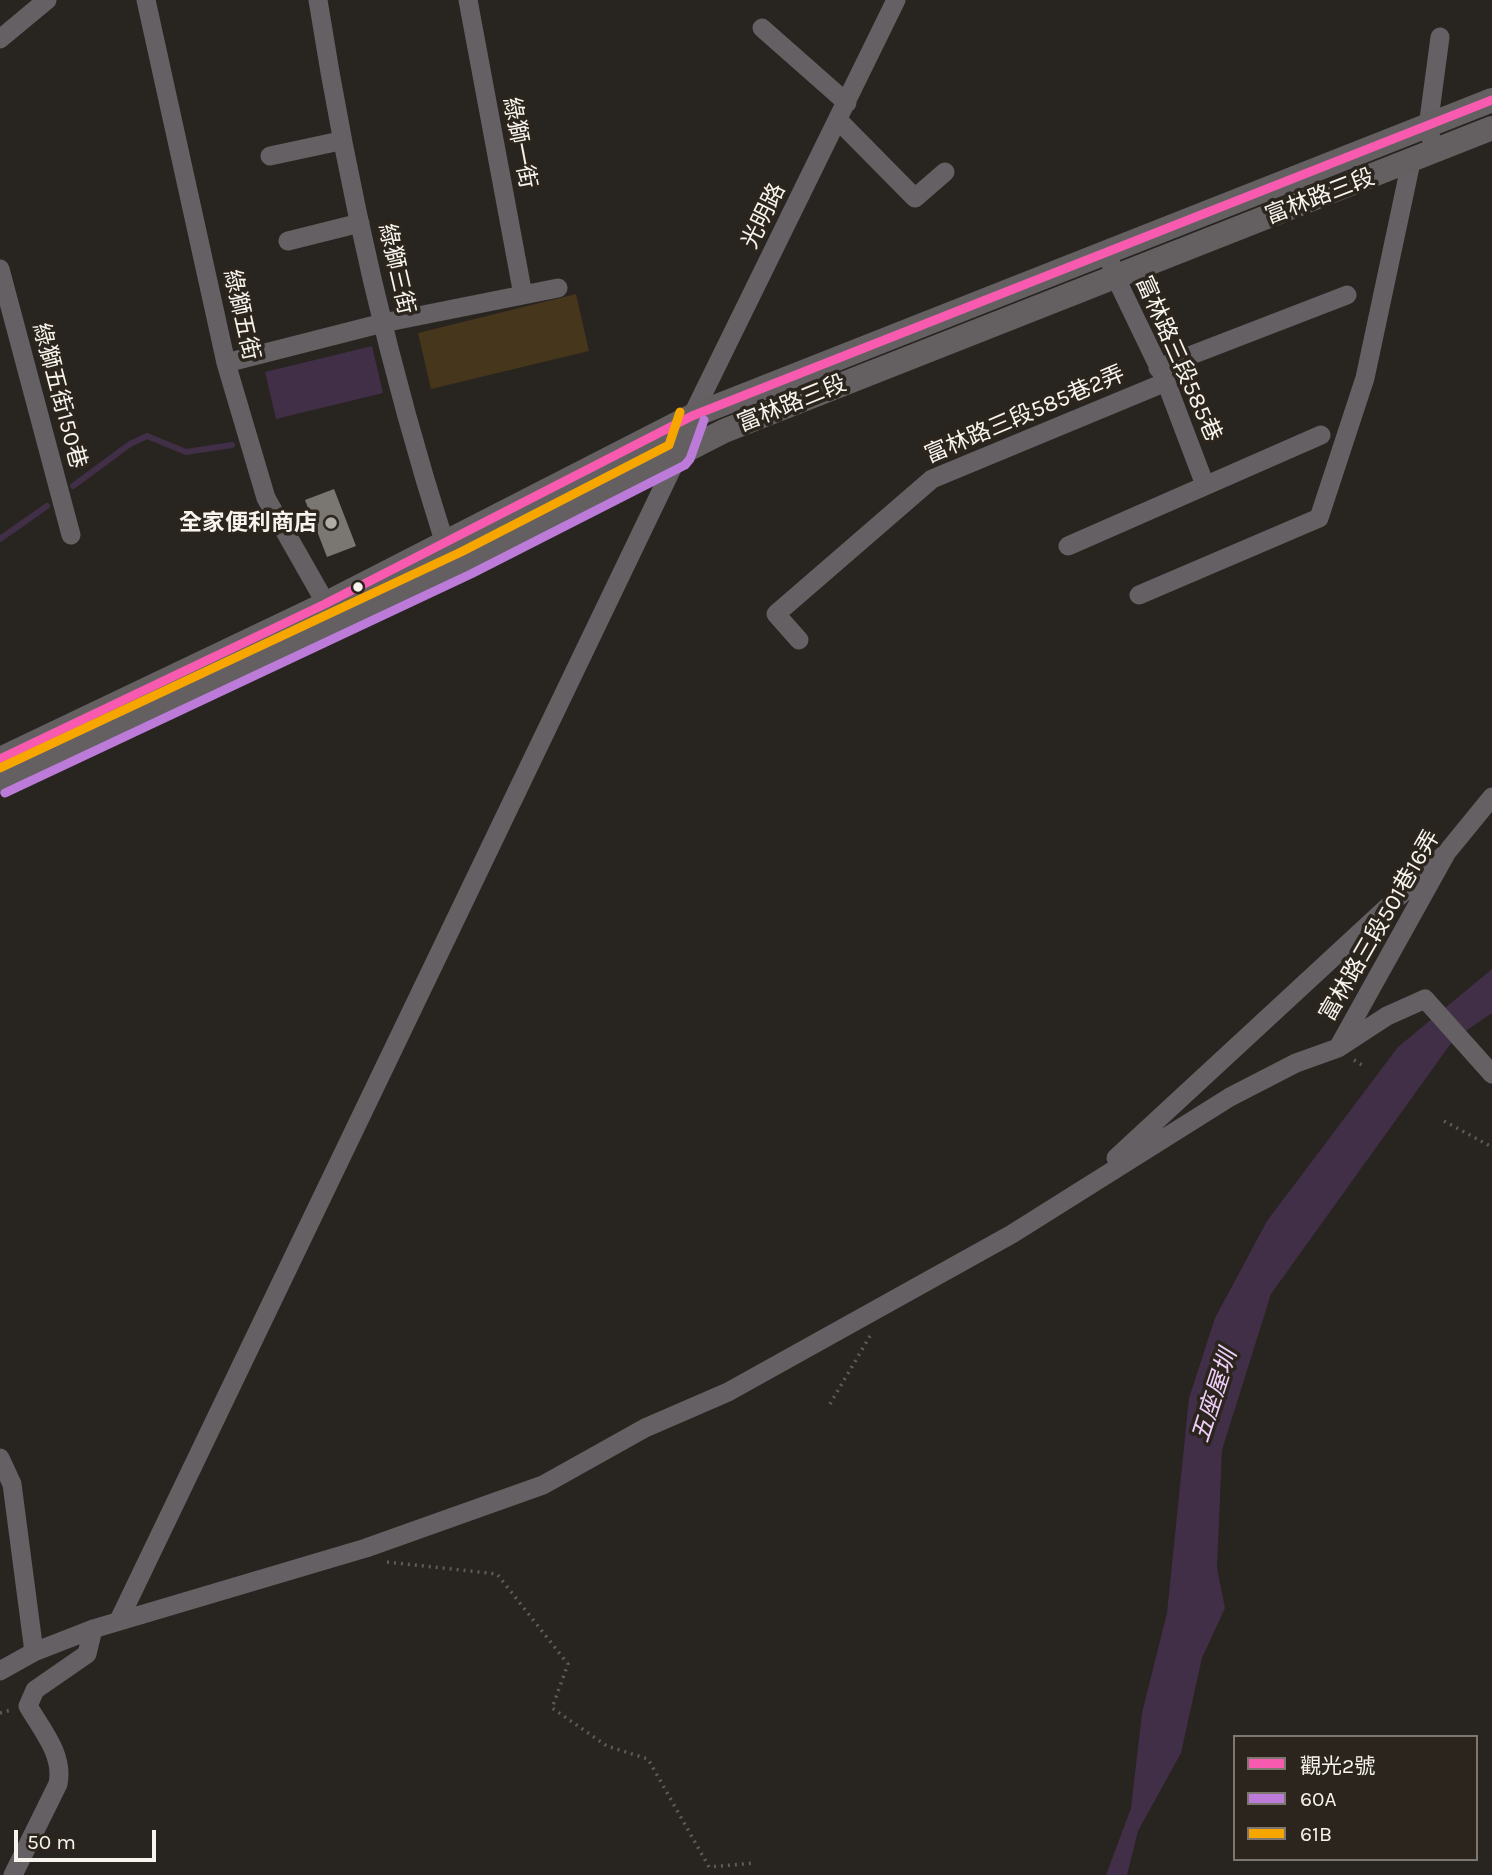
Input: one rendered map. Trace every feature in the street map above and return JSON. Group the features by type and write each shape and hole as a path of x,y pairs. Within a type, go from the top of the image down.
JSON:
{"main road":[{"name":"富林路三段","path":"0,782 331,613 445,544 692,416 1492,100"},
{"name":"富林路三段","path":"0,759 331,613 466,563 724,431 1412,162 1492,128"}],"street":[{"path":"0,39 47,0"},
{"name":"綠獅五街","path":"146,0 226,363 266,498 331,613"},
{"name":"綠獅三街","path":"318,0 340,141 408,429 445,544"},
{"name":"綠獅一街","path":"468,0 523,295"},
{"name":"光明路","path":"119,1620 679,454 692,416 896,0"},
{"path":"762,27 843,111 915,198 945,172"},
{"path":"1435,152 1428,127 1440,37"},
{"path":"270,156 340,141"},
{"path":"1139,594 1319,518 1365,377 1412,162"},
{"path":"288,241 360,223"},
{"name":"富林路三段585巷","path":"1107,252 1115,276 1162,375 1205,485"},
{"name":"綠獅五街150巷","path":"0,270 71,535"},
{"path":"226,363 383,323 558,288"},
{"path":"1162,375 1347,295"},
{"name":"富林路三段585巷2弄","path":"799,640 776,614 932,479 1162,375"},
{"path":"1068,545 1321,435"},
{"name":"富林路三段501巷16弄","path":"1338,1048 1447,852 1492,797"},
{"path":"1087,1186 1194,1083 1447,852"},
{"path":"0,1671 34,1652 119,1620 366,1548 543,1485 645,1428 728,1392 1012,1234 1230,1097 1296,1063 1338,1048 1387,1016 1425,999 1492,1074"},
{"path":"0,1458 12,1484 34,1652"},
{"path":"13,1875 61,1773 60,1760 28,1706 34,1690 88,1654 93,1629"}],"path":[{"path":"1444,1121 1492,1147"},
{"path":"830,1404 888,1303"},
{"path":"375,1561 497,1574 568,1664 552,1708 607,1746 648,1759 709,1867 754,1863"}],"shaded area":[{"path":"576,294 589,351 431,389 418,333"}],"water":[{"path":"372,346 383,393 276,419 265,372"},
{"name":"五座屋圳","path":"1492,969 1492,1013 1454,1039 1271,1294 1222,1450 1217,1568 1225,1608 1202,1658 1181,1753 1138,1831 1127,1875 1106,1875 1131,1808 1142,1713 1167,1613 1189,1398 1215,1318 1267,1221 1398,1047"}],"building":[{"name":"全家便利商店","path":"334,489 356,546 327,557 305,500"}],"waterway":[{"path":"73,486 130,444 147,436 186,452 232,445"},
{"path":"0,539 47,506"}],"transit line":[{"name":"觀光2號","path":"0,759 325,604 692,416 1492,100"},
{"name":"61B","path":"0,768 461,552 669,445 680,412"},
{"name":"60A","path":"5,793 471,574 685,465 690,459 704,420"}],"place":[{"name":"全家便利商店","path":"331,523"}]}
